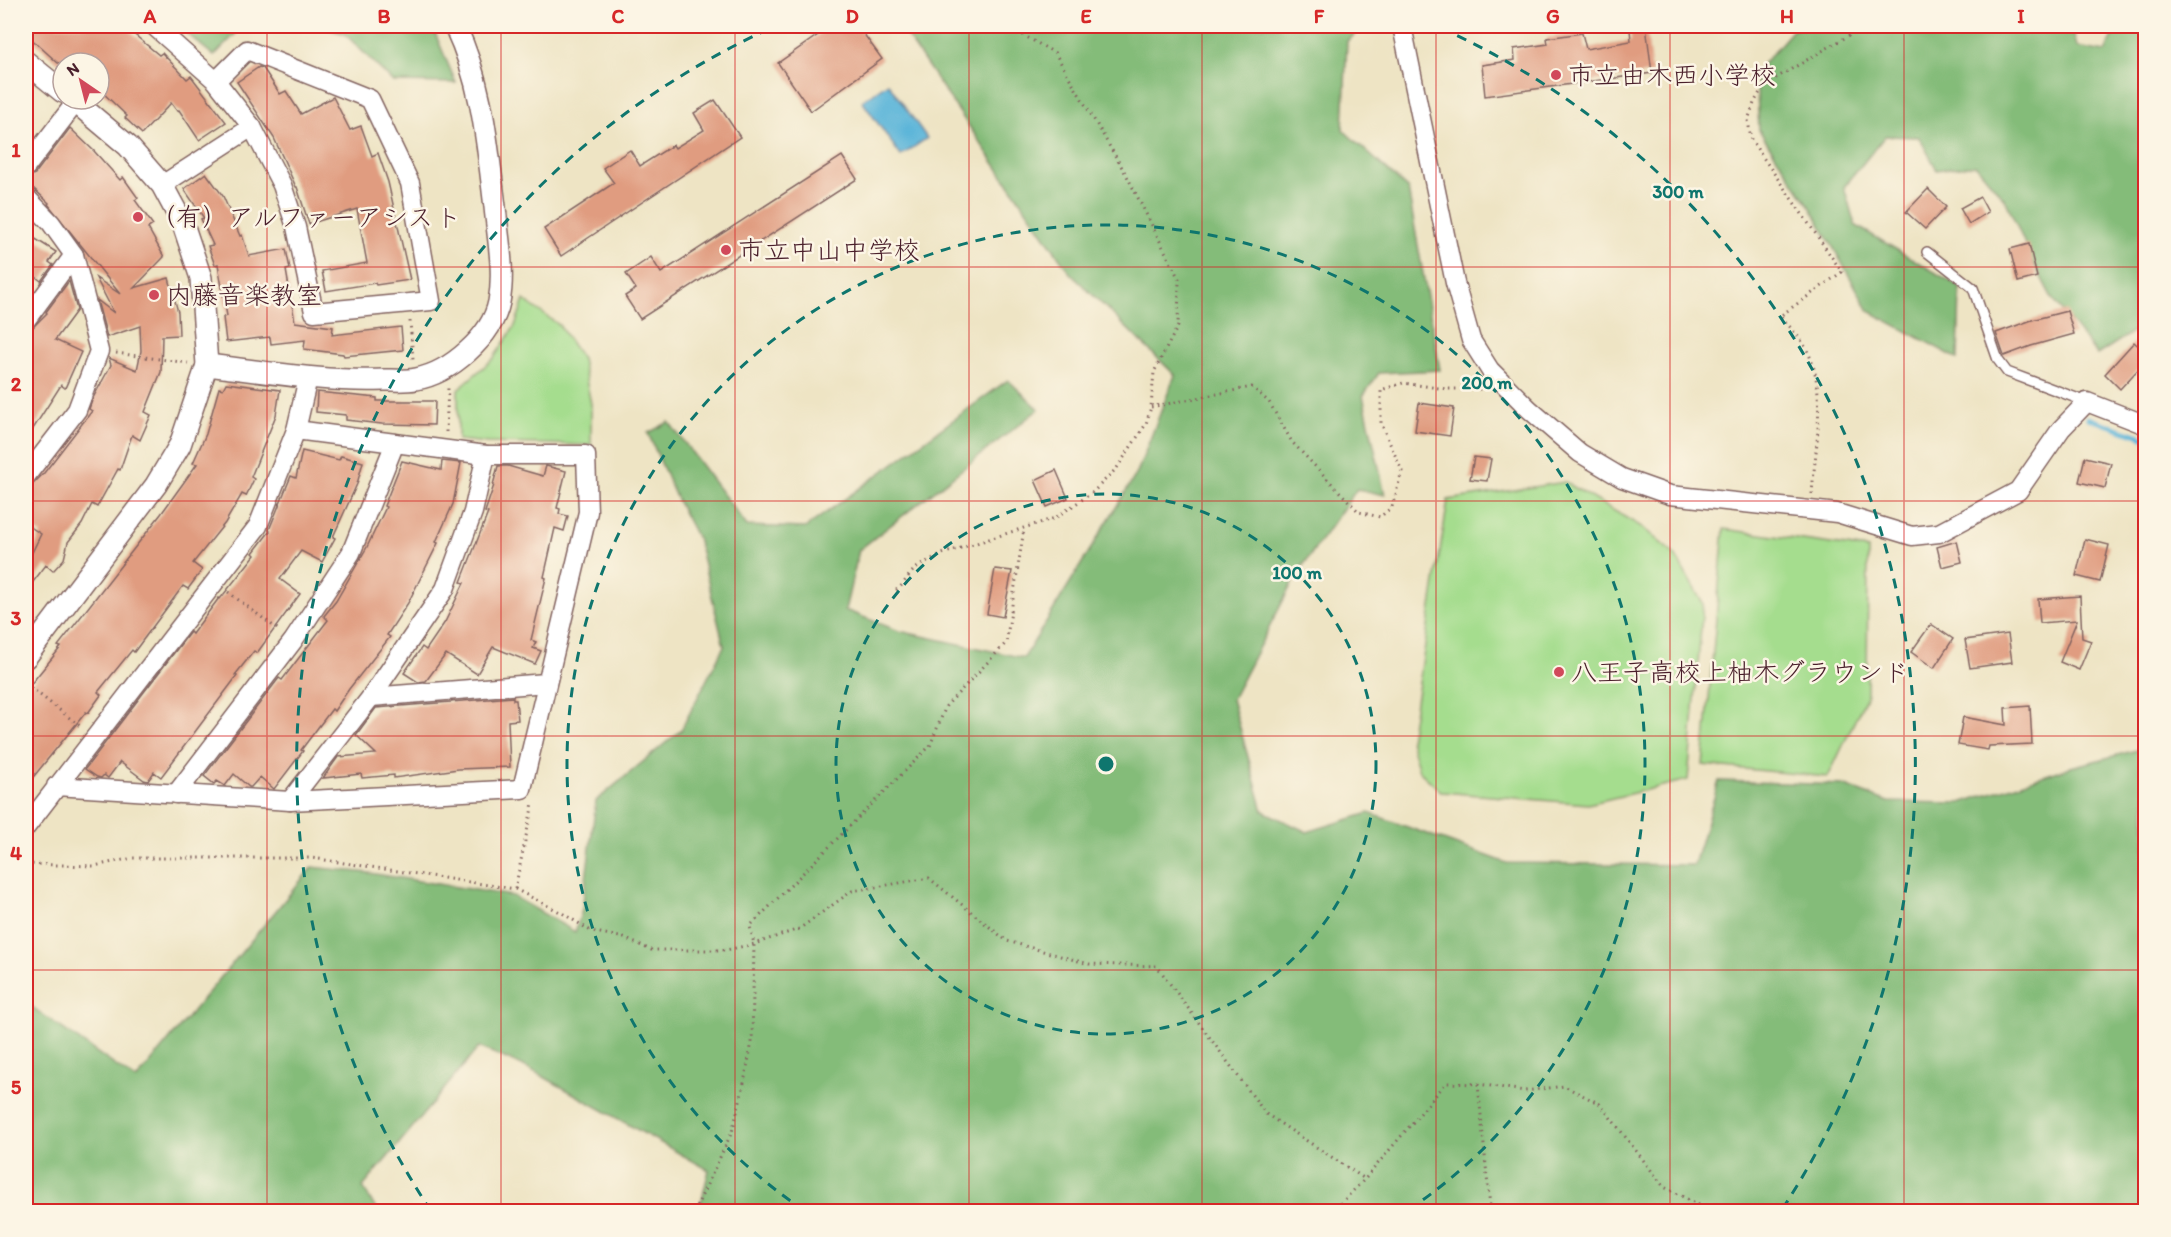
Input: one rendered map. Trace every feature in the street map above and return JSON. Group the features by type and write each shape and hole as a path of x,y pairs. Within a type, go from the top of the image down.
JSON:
{"street":[{"path":"154,26 216,81 252,128 282,185 297,227 314,312 431,301 410,183 370,99 247,50 216,81"},
{"path":"197,364 308,378 358,381 416,380 457,362 482,338 498,305 502,274 480,98 468,54 455,26"},
{"path":"1402,26 1455,283 1471,340 1490,370 1512,389 1529,409 1580,453 1622,478 1670,495 1837,513 1912,536 1939,533 2018,492 2061,429 2087,402 2145,425"},
{"path":"26,62 51,82"},
{"path":"26,167 62,111"},
{"path":"26,657 156,485 180,445 197,364 201,279 183,224 162,185 128,146 86,111"},
{"path":"162,185 252,128"},
{"path":"26,197 51,223 74,255 99,351 77,410 26,476"},
{"path":"26,320 74,255"},
{"path":"26,827 258,526 296,430 308,378"},
{"path":"56,786 290,801 522,789 588,512 586,455 486,455 296,430"},
{"path":"176,794 293,641 351,553 395,443"},
{"path":"290,801 371,698 445,589 473,513 486,455"},
{"path":"371,698 546,683"}],"lane":[{"path":"1927,252 1973,288 1998,360 2007,372 2087,402"}],"path":[{"path":"896,590 904,585 912,572 942,554 1055,518 1093,492 1117,468 1146,424 1151,407 1154,372 1178,326 1179,279 1127,176 1055,53 1007,26"},
{"path":"1811,511 1819,403 1815,368 1805,346 1780,316 1842,272 1750,140 1748,120 1764,85 1865,26"},
{"path":"408,303 413,359"},
{"path":"99,351 197,364"},
{"path":"445,449 449,365"},
{"path":"1151,407 1252,387 1269,402 1293,442 1359,512 1380,516 1392,507 1402,471 1381,423 1381,390 1403,383 1446,389 1512,389"},
{"path":"694,1212 732,1132 752,1042 754,944 750,926 930,746 946,706 1006,643 1024,529"},
{"path":"214,582 293,641"},
{"path":"26,684 94,736"},
{"path":"515,889 536,789 525,777"},
{"path":"26,864 94,866 133,858 312,858 515,889 591,931 624,938 651,950 726,950 754,944 800,929 852,891 929,878 1007,941 1089,964 1157,966 1266,1114 1365,1179"},
{"path":"1332,1212 1365,1179 1446,1083 1478,1084 1525,1091 1564,1086 1600,1104 1664,1187 1701,1206 1707,1212"},
{"path":"1478,1084 1490,1208 1494,1212"}],"green space":[{"path":"178,26 243,26 214,56"},
{"path":"318,26 432,26 456,83 393,82 345,34"},
{"path":"900,26 1366,26 1347,41 1343,130 1408,189 1440,370 1379,373 1363,396 1385,495 1357,489 1297,574 1232,699 1263,811 1307,832 1369,813 1507,863 1694,865 1719,781 1843,785 1888,802 1960,803 2071,767 2145,748 2145,1211 699,1211 709,1170 528,1068 479,1047 363,1187 377,1211 26,1211 26,1003 136,1080 312,867 369,873 513,896 575,932 582,910 596,801 681,730 724,646 698,540 678,502 648,433 669,422 747,526 805,528 1008,380 1039,409 859,550 845,610 899,631 1024,658 1137,473 1175,375 1070,273"},
{"path":"1810,26 2072,26 2077,47 2105,52 2118,26 2145,26 2145,324 2097,355 2052,298 2031,258 2006,201 1976,165 1937,170 1919,137 1885,136 1844,187 1855,225 1960,287 1958,359 1869,311 1811,208 1759,130 1756,72 1793,30"},
{"path":"524,300 559,325 582,359 591,404 591,445 488,443 458,440 458,389 493,359 515,326"},
{"name":"八王子高校上柚木グラウンド","path":"1565,482 1642,527 1675,555 1703,604 1688,780 1588,804 1442,792 1419,771 1410,740 1448,500"},
{"name":"八王子高校上柚木グラウンド","path":"1724,529 1868,549 1867,695 1828,777 1703,765"}],"water":[{"path":"888,83 927,138 901,156 862,101"}],"building":[{"path":"33,26 124,26 159,55 162,53 187,79 191,76 226,122 199,140 179,110 177,111 171,103 142,134 111,101 111,51 51,51 51,57 26,34"},
{"path":"831,26 858,26 882,59 811,111 778,63"},
{"path":"1646,26 1652,73 1485,96 1482,65 1515,60 1514,49 1548,44 1547,38 1582,33 1586,49 1631,41 1630,29"},
{"path":"259,67 263,68 280,94 286,91 301,114 333,97 350,130 361,126 372,156 378,153 388,182 410,280 326,291 322,271 367,263 357,209 309,224 297,187 274,138 237,82"},
{"path":"715,100 740,137 561,256 544,229 614,183 603,168 630,150 640,166 673,145 675,148 704,130 694,113"},
{"path":"70,128 120,180 123,177 138,198 135,200 153,225 148,228 164,257 134,288 169,278 178,312 179,335 162,336 161,372 145,412 151,415 140,440 132,435 120,470 118,469 97,507 92,504 82,524 68,542 64,559 53,571 46,565 26,591 26,565 41,534 26,524 26,487 31,486 44,473 92,411 89,409 93,398 111,365 109,358 137,370 141,351 140,326 107,337 97,300 114,313 96,278 120,294 49,203 34,189 26,186 26,178 35,174"},
{"path":"842,156 857,179 640,319 625,296 636,289 626,274 651,257 661,273"},
{"path":"206,173 223,196 240,236 242,235 249,256 286,249 290,269 286,270 295,322 333,327 332,335 401,327 403,350 344,356 304,349 305,340 271,344 270,337 226,342 223,317 227,316 218,264 215,265 208,246 213,245 201,219 204,218 184,189"},
{"path":"1928,189 1946,207 1925,229 1906,212"},
{"path":"1980,197 1988,212 1969,224 1960,208"},
{"path":"26,233 56,252 49,262 53,265 41,281 26,269"},
{"path":"2029,244 2037,277 2018,282 2010,249"},
{"path":"69,281 77,310 55,340 81,352 65,388 61,385 26,440 26,334 47,313"},
{"path":"2067,311 2074,334 2004,356 1996,333"},
{"path":"2134,342 2145,352 2145,362 2120,389 2105,374"},
{"path":"226,383 280,390 276,415 251,477 254,479 246,496 242,494 225,523 193,563 202,570 188,589 183,586 134,652 132,650 98,692 101,695 88,713 86,712 26,786 26,690 61,647 58,646 197,464 193,463 206,434 219,388 223,389"},
{"path":"317,392 377,398 377,401 435,401 434,425 382,424 346,420 346,415 316,412"},
{"path":"1419,403 1454,408 1450,436 1415,431"},
{"path":"302,451 339,460 341,456 363,462 357,484 333,537 335,538 322,562 301,551 280,579 300,594 257,653 254,651 235,675 237,676 161,777 154,772 148,781 144,780 120,762 108,778 104,775 101,778 97,777 85,769 190,632 192,634 255,555 253,553 270,531 291,476 296,478"},
{"path":"1474,457 1491,459 1487,481 1470,479"},
{"path":"2085,457 2111,463 2105,488 2079,482"},
{"path":"402,461 441,470 442,461 461,463 453,504 436,542 438,543 408,603 387,635 390,637 334,711 332,709 274,789 260,777 249,787 234,774 225,786 217,781 214,784 204,776 279,678 282,680 328,620 324,616 336,601 367,547 386,507 384,506"},
{"path":"498,466 508,466 543,476 546,466 566,471 557,508 560,509 559,514 568,516 564,531 555,528 531,640 536,642 533,648 541,651 535,664 493,647 477,674 446,654 426,681 418,682 404,673 422,647 426,650 445,622 464,583 461,582 488,513 485,512"},
{"path":"1056,470 1068,498 1047,507 1035,480"},
{"path":"2085,539 2109,545 2100,582 2076,576"},
{"path":"1957,541 1962,562 1942,567 1937,547"},
{"path":"995,569 1012,571 1003,617 987,614"},
{"path":"2080,596 2082,638 2091,641 2079,670 2060,662 2077,620 2040,623 2038,599"},
{"path":"1931,624 1953,639 1934,668 1911,652"},
{"path":"2008,634 2012,662 1970,668 1965,640"},
{"path":"513,697 513,700 516,700 518,720 508,721 510,767 458,769 394,778 394,775 362,778 361,774 323,778 338,757 376,754 356,735 376,708"},
{"path":"2030,706 2032,744 1989,746 1988,750 1958,745 1963,717 2006,725 2005,708"}],"waterway":[{"path":"2088,418 2146,438"}],"place":[{"name":"市立由木西小学校","path":"1556,75"},
{"name":"（有）アルファーアシスト","path":"138,217"},
{"name":"市立中山中学校","path":"726,250"},
{"name":"内藤音楽教室","path":"154,295"},
{"name":"八王子高校上柚木グラウンド","path":"1559,672"}]}
